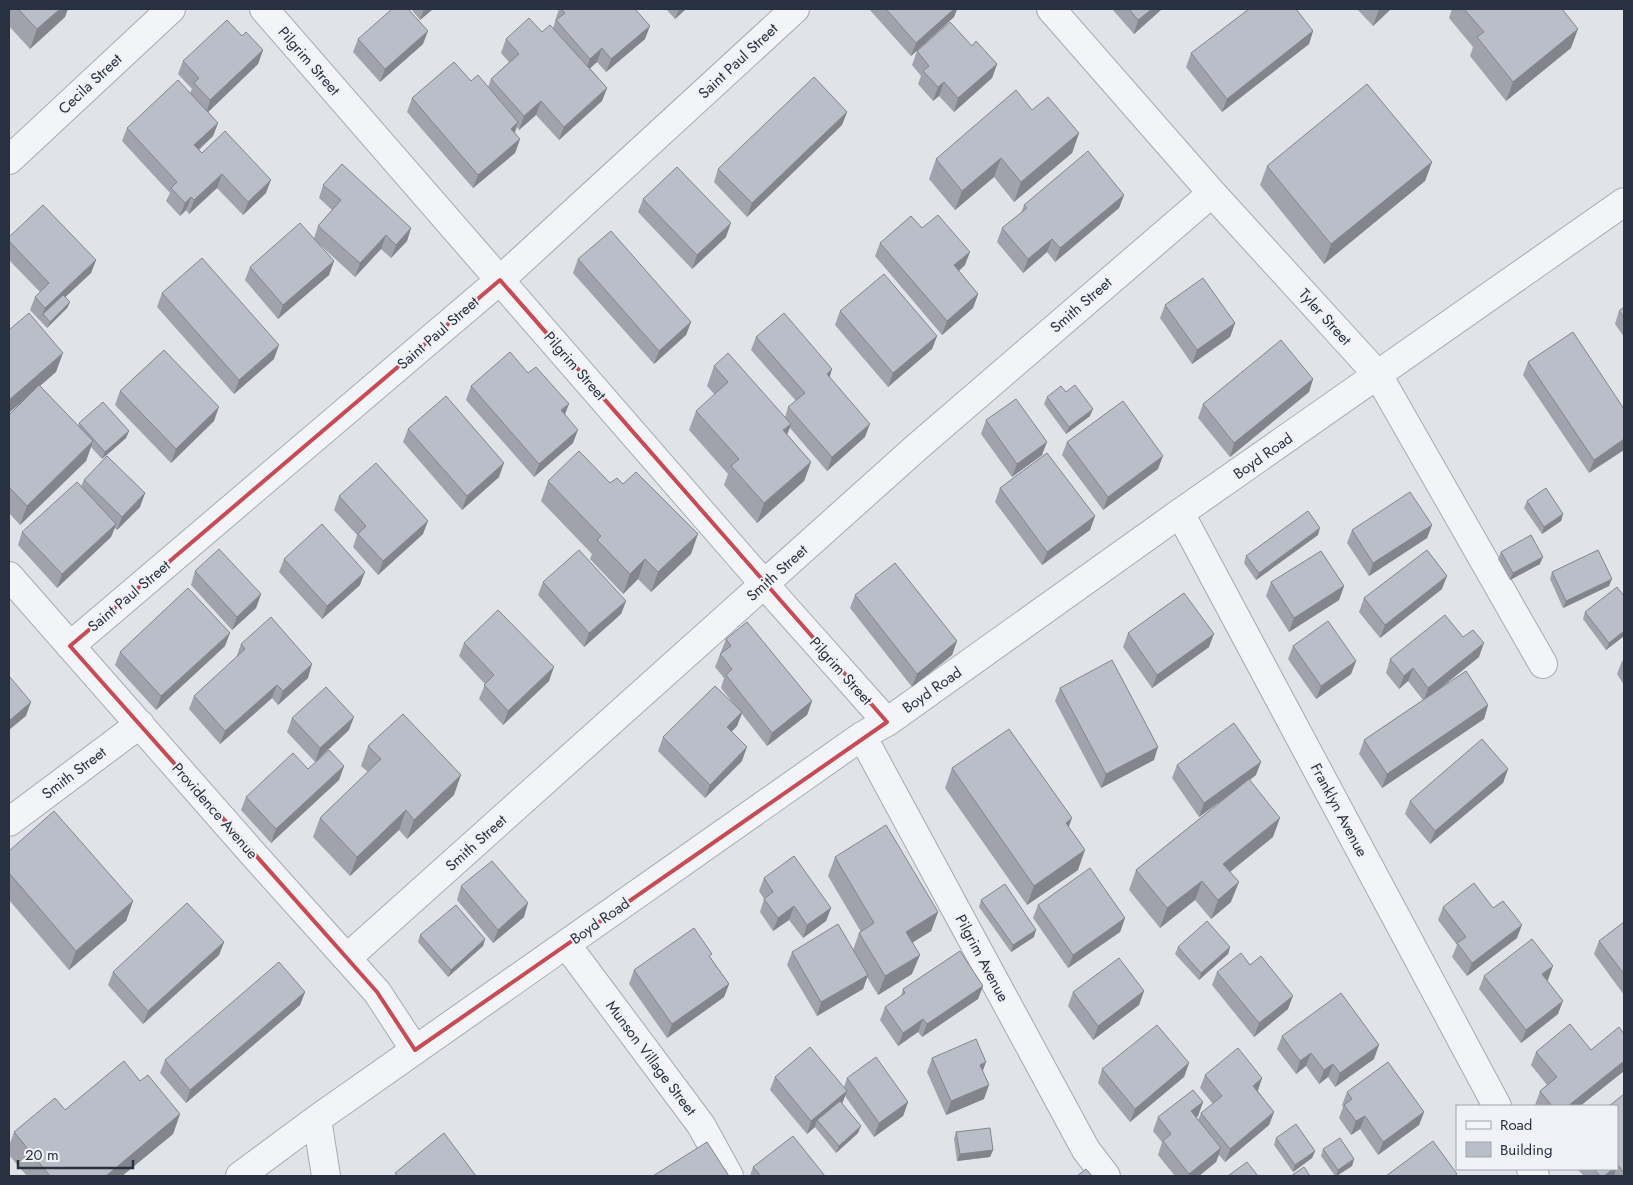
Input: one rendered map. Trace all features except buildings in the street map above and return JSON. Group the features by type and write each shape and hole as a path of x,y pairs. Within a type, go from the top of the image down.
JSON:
{"street":[{"name":"Cecila Street","path":"9,160 172,9"},
{"name":"Pilgrim Street","path":"264,9 764,584 887,722"},
{"name":"Saint Paul Street","path":"70,646 500,280 795,9"},
{"name":"Tyler Street","path":"1051,9 1212,193 1378,375 1543,664"},
{"name":"Smith Street","path":"347,958 917,447 1212,193"},
{"name":"Boyd Road","path":"240,1176 414,1050 862,736 887,722 1180,513 1624,202"},
{"name":"Franklyn Avenue","path":"1180,513 1496,1105"},
{"name":"Providence Avenue","path":"9,576 377,992 414,1050"},
{"name":"Smith Street","path":"9,822 140,724"},
{"name":"Pilgrim Avenue","path":"862,736 1086,1150 1106,1176"},
{"name":"Munson Village Street","path":"566,944 701,1124 729,1176"},
{"path":"317,1119 326,1176"}],"highlighted area":[{"path":"500,280 887,722 415,1050 377,992 70,646"}]}
